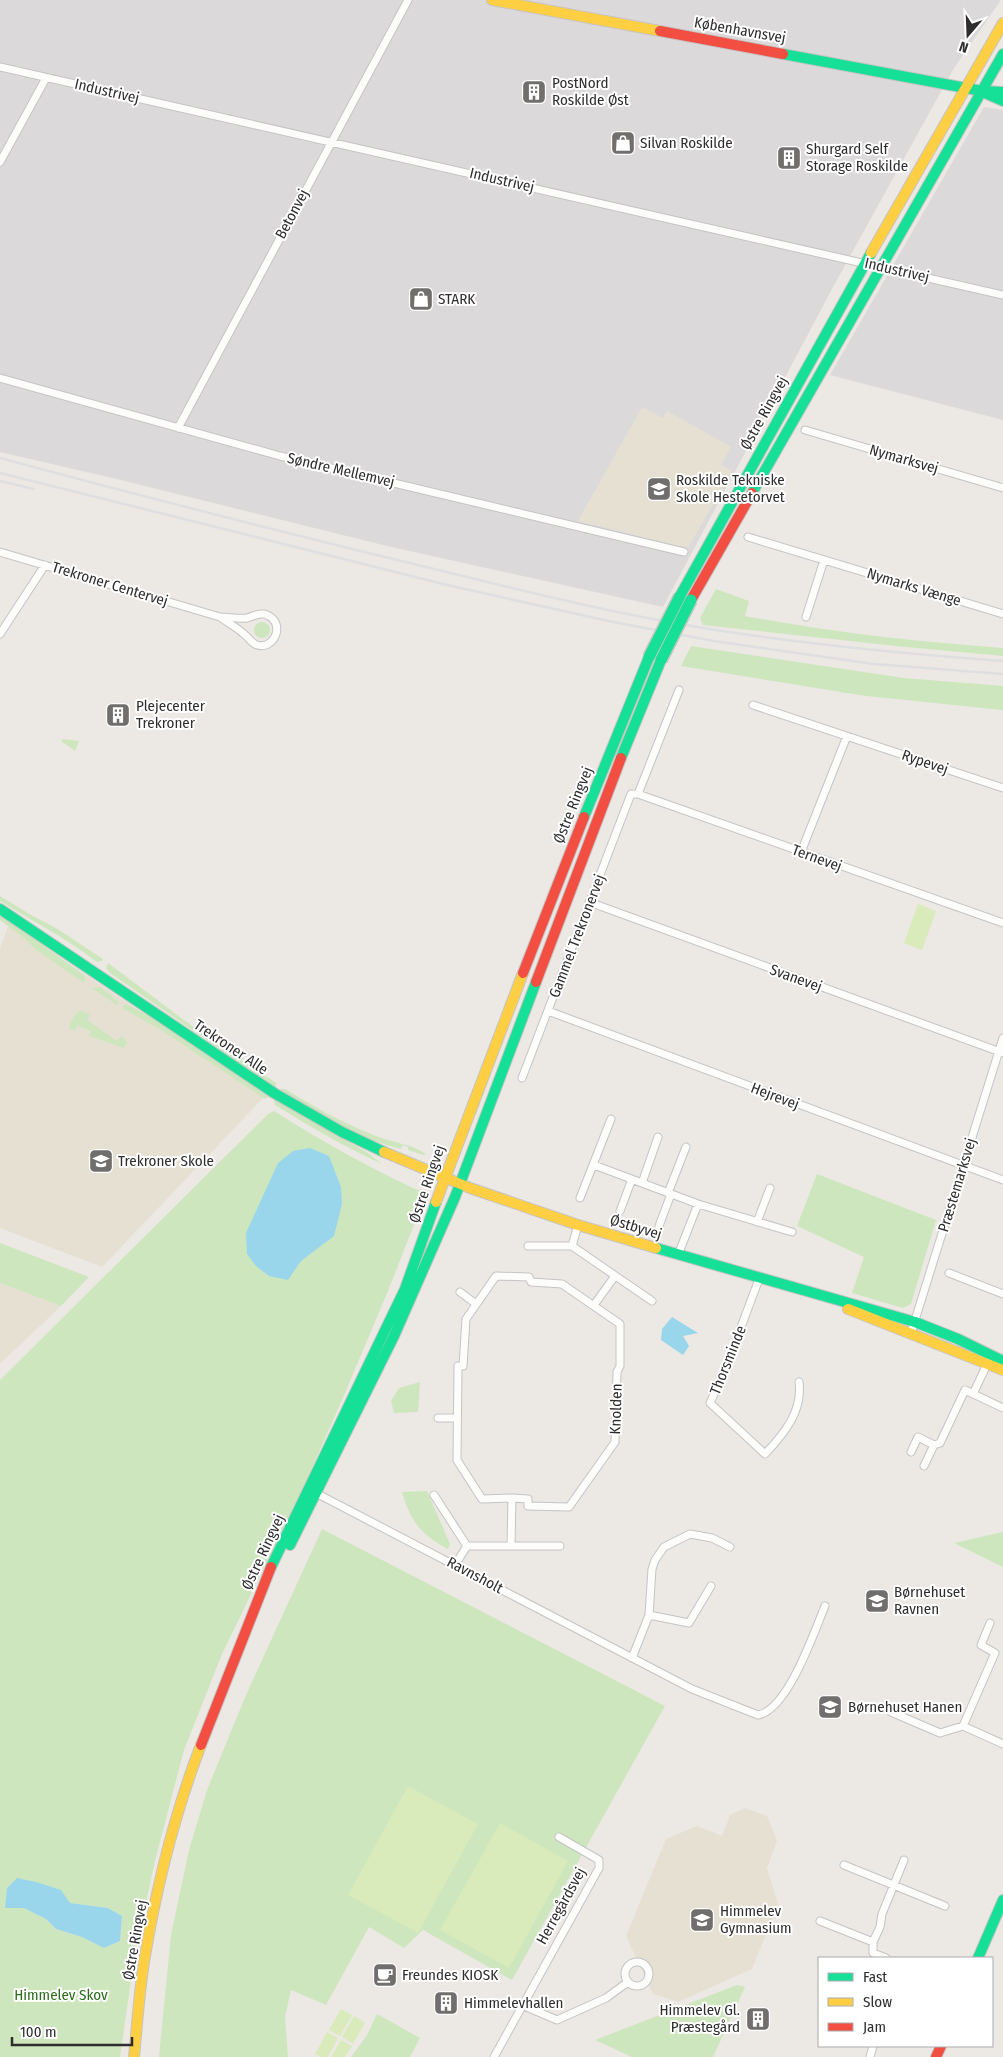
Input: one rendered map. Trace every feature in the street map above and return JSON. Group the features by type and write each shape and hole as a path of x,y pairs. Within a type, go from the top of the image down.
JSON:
{"main road":[{"name":"Københavnsvej","path":"492,0 964,88 982,92 1003,101"},
{"name":"Østre Ringvej","path":"134,2057 144,1963 166,1856 191,1770 244,1633 313,1491 405,1289 557,883 649,657 680,596 866,262 964,88 1003,23"},
{"name":"Østre Ringvej","path":"313,1491 394,1336 460,1184 622,754 661,660 692,600 1003,54"},
{"name":"Københavnsvej","path":"982,92 1003,92"},
{"name":"Trekroner Alle","path":"0,908 274,1093 342,1132 378,1150 460,1184"},
{"name":"Østbyvej","path":"460,1184 578,1225 805,1292 913,1328 989,1358 1003,1361"},
{"name":"Østbyvej","path":"989,1358 1003,1370"},
{"path":"978,1957 1003,1900"}],"street":[{"name":"Betonvej","path":"178,428 408,0"},
{"name":"Industrivej","path":"0,67 866,262 1003,295"},
{"path":"0,162 46,78"},
{"name":"Søndre Mellemvej","path":"0,378 280,456 684,552"},
{"name":"Nymarksvej","path":"805,430 1003,488"},
{"name":"Nymarks Vænge","path":"748,537 1003,614"},
{"name":"Trekroner Centervej","path":"0,552 220,617 246,618 262,614 270,616 275,621 276,636 271,642 257,645 220,617"},
{"path":"806,617 824,560"},
{"path":"0,634 45,565"},
{"name":"Gammel Trekronervej","path":"522,1078 589,902 679,690"},
{"name":"Rypevej","path":"753,705 1003,788"},
{"path":"801,852 847,736"},
{"name":"Ternevej","path":"634,794 1003,924"},
{"name":"Svanevej","path":"589,902 1001,1052"},
{"name":"Hejrevej","path":"548,1011 962,1167 1003,1180"},
{"name":"Præstemarksvej","path":"913,1328 962,1167 1001,1052 1003,1038"},
{"path":"580,1198 611,1119"},
{"path":"642,1183 658,1137"},
{"path":"658,1226 686,1148"},
{"path":"594,1165 698,1204 792,1232"},
{"path":"620,1211 632,1179"},
{"path":"757,1222 770,1188"},
{"path":"678,1255 698,1204"},
{"path":"572,1246 578,1225"},
{"path":"528,1246 572,1246 652,1301"},
{"path":"949,1273 1003,1294"},
{"name":"Knolden","path":"496,1276 529,1277 531,1282 562,1284 594,1305 620,1324 620,1366 617,1372 615,1442 569,1507 528,1506 528,1498 482,1499 457,1460 458,1366 463,1366 466,1319 496,1276"},
{"path":"594,1305 615,1276"},
{"name":"Thorsminde","path":"759,1279 726,1370 710,1403 765,1454 782,1435 792,1419 801,1395 799,1382"},
{"path":"460,1292 476,1304"},
{"path":"973,1394 989,1358"},
{"path":"911,1452 918,1437 934,1445 940,1443 966,1390 1003,1408"},
{"path":"438,1418 458,1418"},
{"path":"924,1466 934,1445"},
{"name":"Ravnsholt","path":"313,1491 692,1689 758,1715 766,1713 790,1686 825,1606"},
{"path":"434,1495 467,1546"},
{"path":"511,1546 512,1498"},
{"path":"632,1658 649,1615 652,1569 655,1560 664,1547 690,1534 712,1538 730,1547"},
{"path":"455,1565 467,1546"},
{"path":"467,1546 560,1546"},
{"path":"649,1615 689,1623 711,1586"},
{"path":"964,1726 995,1653 980,1645 990,1623"},
{"path":"891,1712 940,1732 964,1726 1003,1744"},
{"name":"Herregårdsvej","path":"494,2057 599,1868 599,1860 559,1837"},
{"path":"872,1955 873,1942 880,1927 882,1914 904,1860"},
{"path":"844,1865 945,1906"},
{"path":"820,1921 873,1942"},
{"path":"522,2005 557,2020 606,1998 628,1982"}],"shaded area":[{"path":"0,0 1001,0 954,68 833,287 663,607 387,546 0,452"},
{"path":"984,107 1003,110 1003,420 830,375"},
{"name":"Roskilde Tekniske Skole Hestetorvet","path":"642,407 663,418 667,411 731,447 721,465 732,471 688,548 578,521"},
{"name":"Trekroner Skole","path":"9,924 266,1095 102,1267 0,1228 0,948"},
{"path":"0,1283 61,1306 0,1364"},
{"name":"Himmelev Gymnasium","path":"745,1808 767,1816 777,1841 767,1868 778,1904 752,1969 678,2002 653,1994 626,1936 666,1839 697,1826 722,1836 730,1815"}],"green space":[{"path":"716,589 749,601 745,616 873,636 1003,648 1003,656 703,625 700,618"},
{"path":"262,622 268,624 270,630 268,636 262,638 256,636 254,630 256,624"},
{"path":"691,646 904,678 1003,686 1003,710 866,696 681,666"},
{"path":"63,739 79,741 75,751 61,741"},
{"path":"0,896 56,928 103,959 102,961 97,962 60,936 0,901"},
{"path":"918,904 936,911 922,950 904,943"},
{"path":"0,914 85,976 84,983 36,950 24,938 0,920"},
{"path":"108,963 204,1035 276,1083 276,1088 110,973 106,968"},
{"path":"100,987 119,1002 117,1005 93,989"},
{"path":"125,1004 180,1034 270,1096 265,1099 161,1030 122,1008"},
{"path":"81,1010 90,1015 87,1020 117,1041 121,1036 126,1040 127,1043 124,1048 89,1036 91,1031 77,1026 75,1031 69,1028 77,1013"},
{"path":"281,1089 285,1089 360,1129 378,1137 413,1147 426,1154 423,1155 408,1150 408,1147 403,1145 401,1149 353,1132 309,1108"},
{"path":"274,1099 368,1153 382,1164 288,1113 275,1105"},
{"name":"Himmelev Skov","path":"274,1111 348,1155 426,1194 342,1400 307,1479 222,1654 184,1750 155,1861 135,1953 120,2057 0,2057 0,1380 268,1114","holes":["70,1903 108,1908 122,1916 120,1941 104,1948 82,1937 56,1929 46,1919 24,1908 5,1908"]},
{"path":"817,1174 936,1220 911,1304 903,1308 852,1293 864,1257 797,1226"},
{"path":"0,1243 89,1277 61,1306 0,1283"},
{"path":"420,1382 418,1412 394,1413 391,1401 399,1388"},
{"path":"427,1491 450,1544 448,1549 430,1538 418,1526 409,1511 402,1492"},
{"path":"322,1529 665,1706 512,1980 423,1930 404,1948 369,1927 326,2005 291,1990 285,2017 288,2057 159,2057 171,1935 189,1850 207,1790 246,1695"},
{"path":"1003,1532 1003,1567 954,1543"},
{"path":"408,1786 478,1824 418,1933 348,1895"},
{"path":"500,1823 568,1861 509,1968 440,1930"},
{"path":"737,1985 745,1987 713,2057 632,2057 595,2040"},
{"path":"341,2009 352,2015 340,2036 329,2030"},
{"path":"377,2014 420,2038 410,2057 351,2057 367,2035"},
{"path":"354,2016 365,2023 353,2044 342,2037"},
{"path":"327,2032 338,2038 328,2057 321,2057 315,2054"},
{"path":"341,2040 352,2046 345,2057 331,2057"}],"water":[{"path":"310,1148 329,1156 341,1187 342,1204 334,1236 301,1261 288,1280 269,1276 256,1266 247,1254 246,1233 278,1163 293,1151"},
{"path":"672,1317 698,1333 683,1336 689,1346 683,1355 661,1340 662,1329"},
{"path":"17,1878 61,1890 70,1903 108,1908 122,1916 120,1941 104,1948 82,1937 56,1929 46,1919 24,1908 5,1908 7,1888"}],"railway":[{"path":"0,458 340,546 634,615 716,630 823,645 1003,661"},
{"path":"0,473 447,585 613,622 714,641 874,664 1003,674"},
{"path":"0,481 34,489"}],"traffic: fast":[{"path":"783,54 982,91 1003,92"},
{"path":"752,493 1003,54"},
{"path":"987,94 1003,101"},
{"path":"680,596 871,253"},
{"path":"649,657 680,596"},
{"path":"661,660 691,600"},
{"path":"584,817 649,657"},
{"path":"621,758 661,660"},
{"path":"0,909 274,1093 342,1132 384,1152"},
{"path":"290,1545 394,1336 455,1197 536,982"},
{"path":"271,1567 405,1289 436,1202"},
{"path":"656,1248 915,1322 958,1339 1003,1361"},
{"path":"978,1957 1003,1900"}],"traffic: slow":[{"path":"492,0 660,31"},
{"path":"871,253 1003,23"},
{"path":"436,1202 523,973"},
{"path":"384,1152 470,1188 578,1225 656,1248"},
{"path":"848,1309 1003,1370"},
{"path":"134,2057 142,1974 154,1907 174,1825 201,1745"}],"traffic: jam":[{"path":"660,31 783,54"},
{"path":"691,600 752,493"},
{"path":"536,982 621,758"},
{"path":"523,973 584,817"},
{"path":"201,1745 271,1567"},
{"path":"936,2057 941,2047"}],"place":[{"name":"PostNord Roskilde Øst","path":"534,92"},
{"name":"Silvan Roskilde","path":"623,143"},
{"name":"Shurgard Self Storage Roskilde","path":"789,158"},
{"name":"STARK","path":"421,299"},
{"name":"Roskilde Tekniske Skole Hestetorvet","path":"659,489"},
{"name":"Plejecenter Trekroner","path":"118,715"},
{"name":"Trekroner Skole","path":"101,1161"},
{"name":"Børnehuset Ravnen","path":"877,1601"},
{"name":"Børnehuset Hanen","path":"830,1707"},
{"name":"Himmelev Gymnasium","path":"702,1920"},
{"name":"Freundes KIOSK","path":"385,1975"},
{"name":"Himmelevhallen","path":"446,2003"},
{"name":"Himmelev Gl. Præstegård","path":"758,2019"}]}
